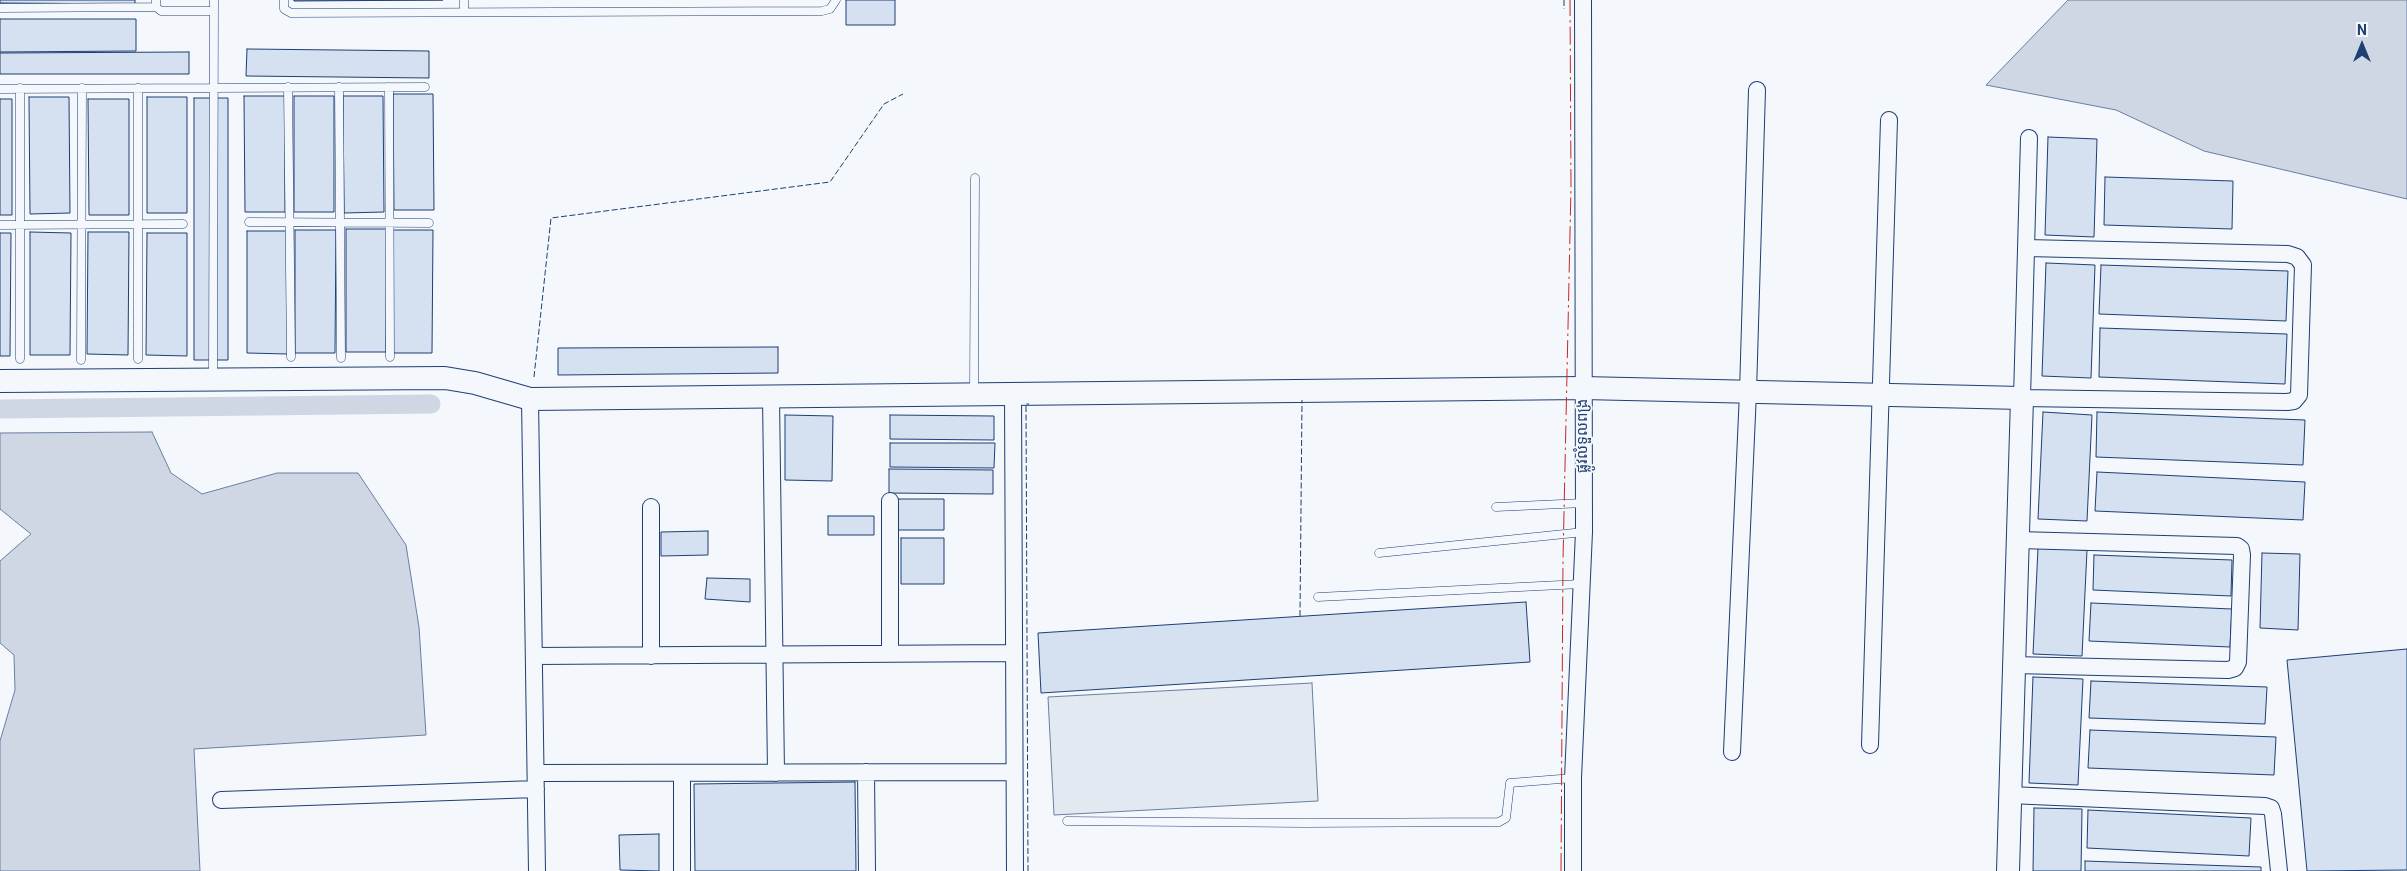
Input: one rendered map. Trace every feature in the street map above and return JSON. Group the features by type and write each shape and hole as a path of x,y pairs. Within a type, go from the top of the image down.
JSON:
{"street":[{"name":"ផ្លូវលំទួលពង្រ","path":"1573,871 1573,778 1584,532 1584,0"},
{"path":"1732,752 1748,392 1756,90"},
{"path":"1870,745 1889,120"},
{"path":"2008,871 2028,138"},
{"path":"0,381 445,378 475,383 530,399 1583,388 2287,402 2294,401 2299,395 2302,264 2297,257 2288,254 2026,248"},
{"path":"1013,394 1015,871"},
{"path":"771,397 776,773"},
{"path":"530,399 537,871"},
{"path":"890,501 890,654"},
{"path":"651,507 651,656"},
{"path":"2013,665 2228,670 2235,668 2238,662 2242,554 2241,549 2237,546 2018,540"},
{"path":"534,656 1013,653"},
{"path":"866,772 868,871"},
{"path":"221,800 682,773 1014,772"},
{"path":"682,773 682,871"},
{"path":"2009,795 2266,806 2271,808 2273,814 2278,871"}],"lane":[{"path":"213,380 214,0"},
{"path":"284,0 284,9 291,13 655,8 822,11 830,9 836,0"},
{"path":"464,0 464,11"},
{"path":"0,8 156,3 161,11 214,11"},
{"path":"288,87 291,357"},
{"path":"339,87 341,358"},
{"path":"389,87 390,357"},
{"path":"0,89 425,87"},
{"path":"20,88 20,359"},
{"path":"81,360 82,88"},
{"path":"138,88 138,359"},
{"path":"974,394 975,178"},
{"path":"249,222 429,222"},
{"path":"0,225 182,224"},
{"path":"1496,507 1584,503"},
{"path":"1379,553 1584,532"},
{"path":"1318,596 1581,584"},
{"path":"1067,821 1304,824 1500,822 1506,818 1510,783 1573,778"}],"shaded area":[{"path":"2068,0 2407,0 2407,199 2204,151 2116,110 1986,85"},
{"path":"152,432 171,473 202,494 277,473 358,473 406,545 419,627 426,735 194,749 200,871 0,871 0,741 15,690 14,655 0,643 0,561 31,534 0,509 0,433"},
{"path":"1312,683 1318,801 1054,815 1048,697"}],"building":[{"path":"0,0 135,0 135,4 0,3"},
{"path":"294,0 443,0 294,1"},
{"path":"846,0 895,0 895,25 846,25"},
{"path":"0,19 136,19 136,51 0,52"},
{"path":"247,49 429,51 429,78 246,76"},
{"path":"189,52 189,74 0,74 0,53"},
{"path":"393,94 433,94 434,210 394,210"},
{"path":"244,96 285,96 285,212 245,212"},
{"path":"294,96 334,96 334,212 294,212"},
{"path":"343,96 383,96 384,212 344,213"},
{"path":"29,97 69,97 70,213 30,214"},
{"path":"147,97 187,97 187,213 147,213"},
{"path":"194,98 228,98 228,360 194,360"},
{"path":"0,99 12,99 12,215 0,215"},
{"path":"88,99 129,99 129,215 89,215"},
{"path":"2048,137 2097,139 2094,237 2045,235"},
{"path":"2105,177 2233,181 2232,229 2104,225"},
{"path":"346,229 387,229 386,352 346,352"},
{"path":"295,230 336,230 335,353 295,353"},
{"path":"392,230 433,230 432,353 392,353"},
{"path":"247,231 288,231 288,354 247,353"},
{"path":"30,232 71,233 70,355 30,355"},
{"path":"88,232 129,232 128,355 87,354"},
{"path":"0,233 11,233 10,356 0,356"},
{"path":"147,233 187,233 187,356 146,355"},
{"path":"2046,263 2095,265 2091,378 2042,376"},
{"path":"2101,265 2288,271 2286,321 2099,314"},
{"path":"2100,328 2287,334 2285,384 2099,377"},
{"path":"778,347 778,373 558,375 558,348"},
{"path":"2043,412 2092,415 2087,521 2038,519"},
{"path":"2097,412 2305,420 2303,465 2096,457"},
{"path":"785,415 833,416 832,481 785,480"},
{"path":"890,415 994,416 994,440 890,439"},
{"path":"890,443 995,443 994,468 890,467"},
{"path":"889,469 993,470 993,494 889,493"},
{"path":"2097,472 2305,482 2303,520 2095,511"},
{"path":"897,499 944,499 944,530 897,530"},
{"path":"828,516 874,516 874,535 828,535"},
{"path":"708,531 708,555 661,556 661,532"},
{"path":"901,538 944,538 944,584 901,584"},
{"path":"2038,548 2087,550 2082,656 2033,654"},
{"path":"2262,553 2300,554 2298,630 2260,628"},
{"path":"2094,555 2232,560 2231,596 2093,590"},
{"path":"707,578 750,579 750,602 705,599"},
{"path":"1526,602 1530,662 1041,693 1038,633"},
{"path":"2091,603 2232,609 2230,647 2089,641"},
{"path":"2407,649 2407,870 2307,871 2287,660"},
{"path":"2033,677 2083,679 2078,785 2029,783"},
{"path":"2091,681 2267,687 2265,724 2089,718"},
{"path":"2090,730 2276,737 2274,775 2088,768"},
{"path":"855,782 856,871 695,871 694,784"},
{"path":"2034,808 2082,809 2081,871 2033,871"},
{"path":"2088,810 2251,818 2249,856 2087,848"},
{"path":"659,834 659,871 620,870 619,835"},
{"path":"2085,861 2261,867 2261,871 2085,871"}],"waterway":[{"path":"0,409 431,404"}],"fence":[{"path":"1564,0 1564,9"},
{"path":"534,377 551,218 830,182 884,104 903,94"},
{"path":"1300,616 1302,400"},
{"path":"1028,871 1026,404 1029,404"}],"power":[{"path":"1561,871 1563,560 1571,187 1570,0"}]}
